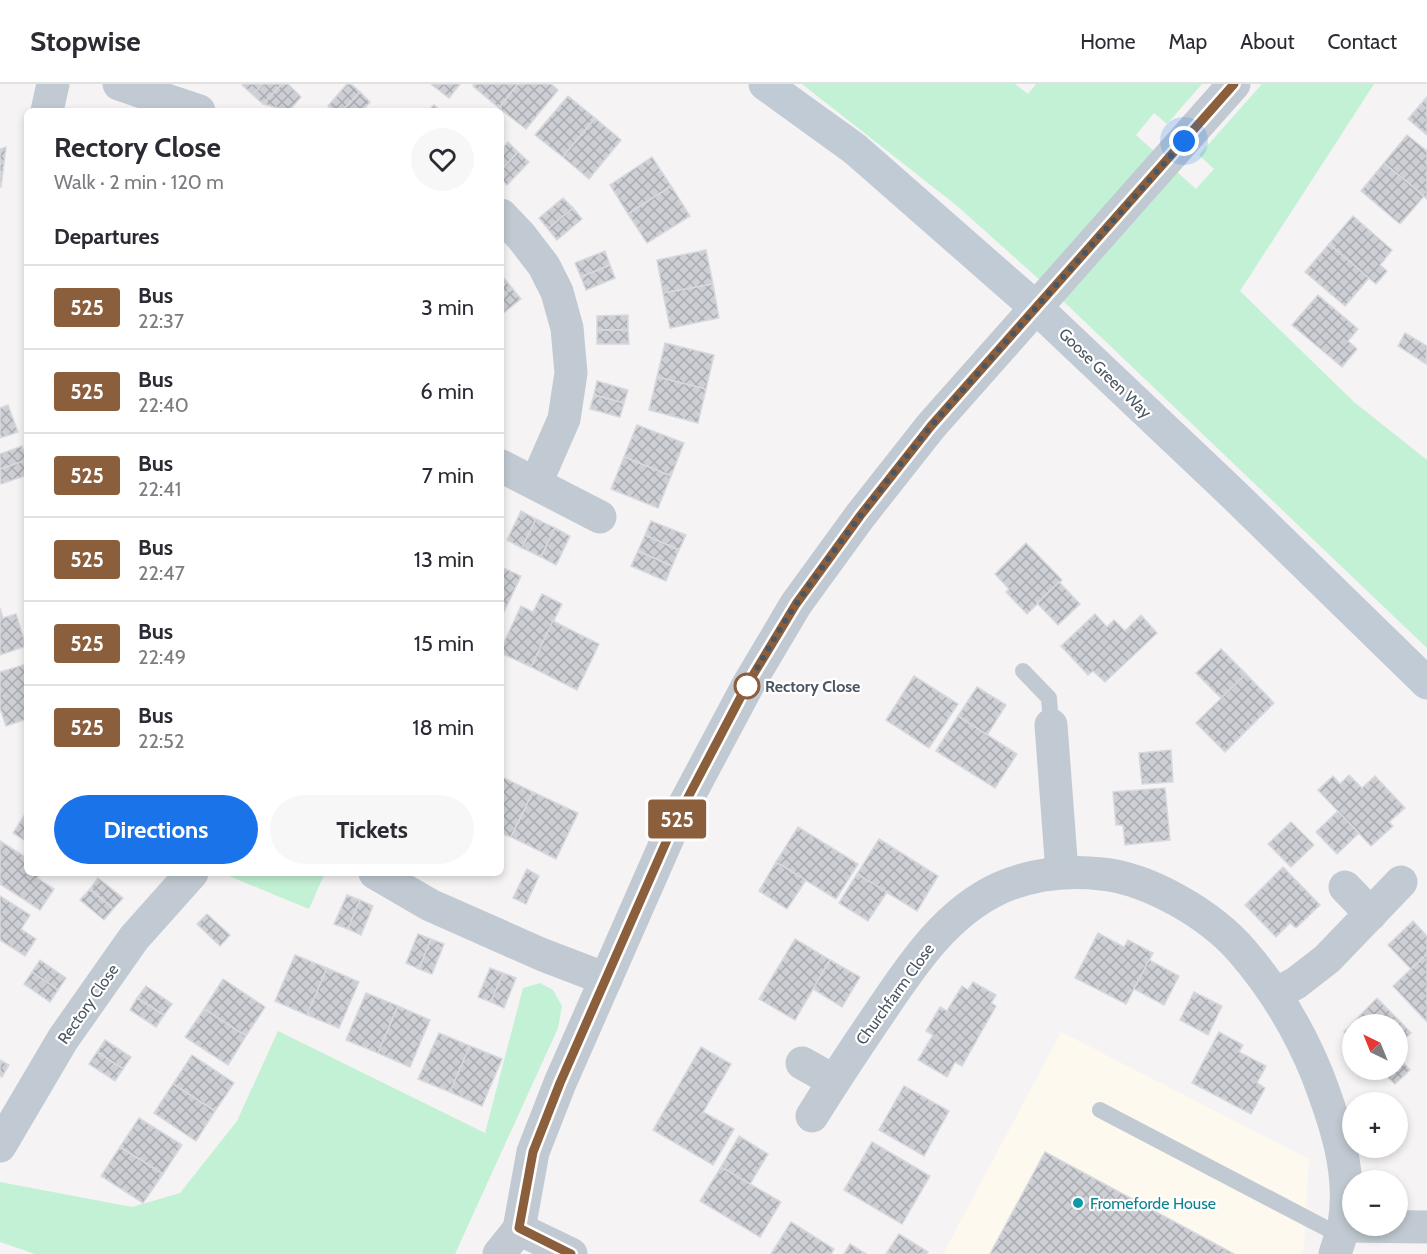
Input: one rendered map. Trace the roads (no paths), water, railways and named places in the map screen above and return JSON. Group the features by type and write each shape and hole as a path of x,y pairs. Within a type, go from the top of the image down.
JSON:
{"main road":[{"name":"Goose Green Way","path":"765,84 855,149 1043,314 1427,683"}],"street":[{"path":"48,108 53,84"},
{"path":"119,84 190,108"},
{"path":"499,1254 519,1228 533,1152 560,1083 674,824 747,685 796,604 860,516 931,426 1234,84"},
{"path":"504,218 544,266 557,292 567,328 571,373 564,419 536,483"},
{"path":"504,467 600,517"},
{"path":"1051,725 1062,872"},
{"name":"Churchfarm Close","path":"812,1116 911,966 967,907 999,889 1028,879 1062,872 1103,874 1136,882 1179,901 1212,922 1242,950 1276,994 1306,1047 1331,1110 1343,1157 1347,1199 1340,1238"},
{"name":"Rectory Close","path":"0,1146 63,1038 134,938 189,876"},
{"path":"380,876 430,905 543,955 606,979"},
{"path":"1276,994 1327,959 1401,882"},
{"path":"1345,887 1371,914"},
{"path":"802,1063 834,1081"},
{"path":"1340,1238 1427,1227"},
{"path":"519,1228 571,1254"}],"lane":[{"path":"1023,671 1048,698 1051,725"},
{"path":"1100,1110 1340,1238"}],"place":[{"name":"Rectory Close","path":"747,686"},
{"name":"Fromeforde House","path":"1078,1203"}]}
